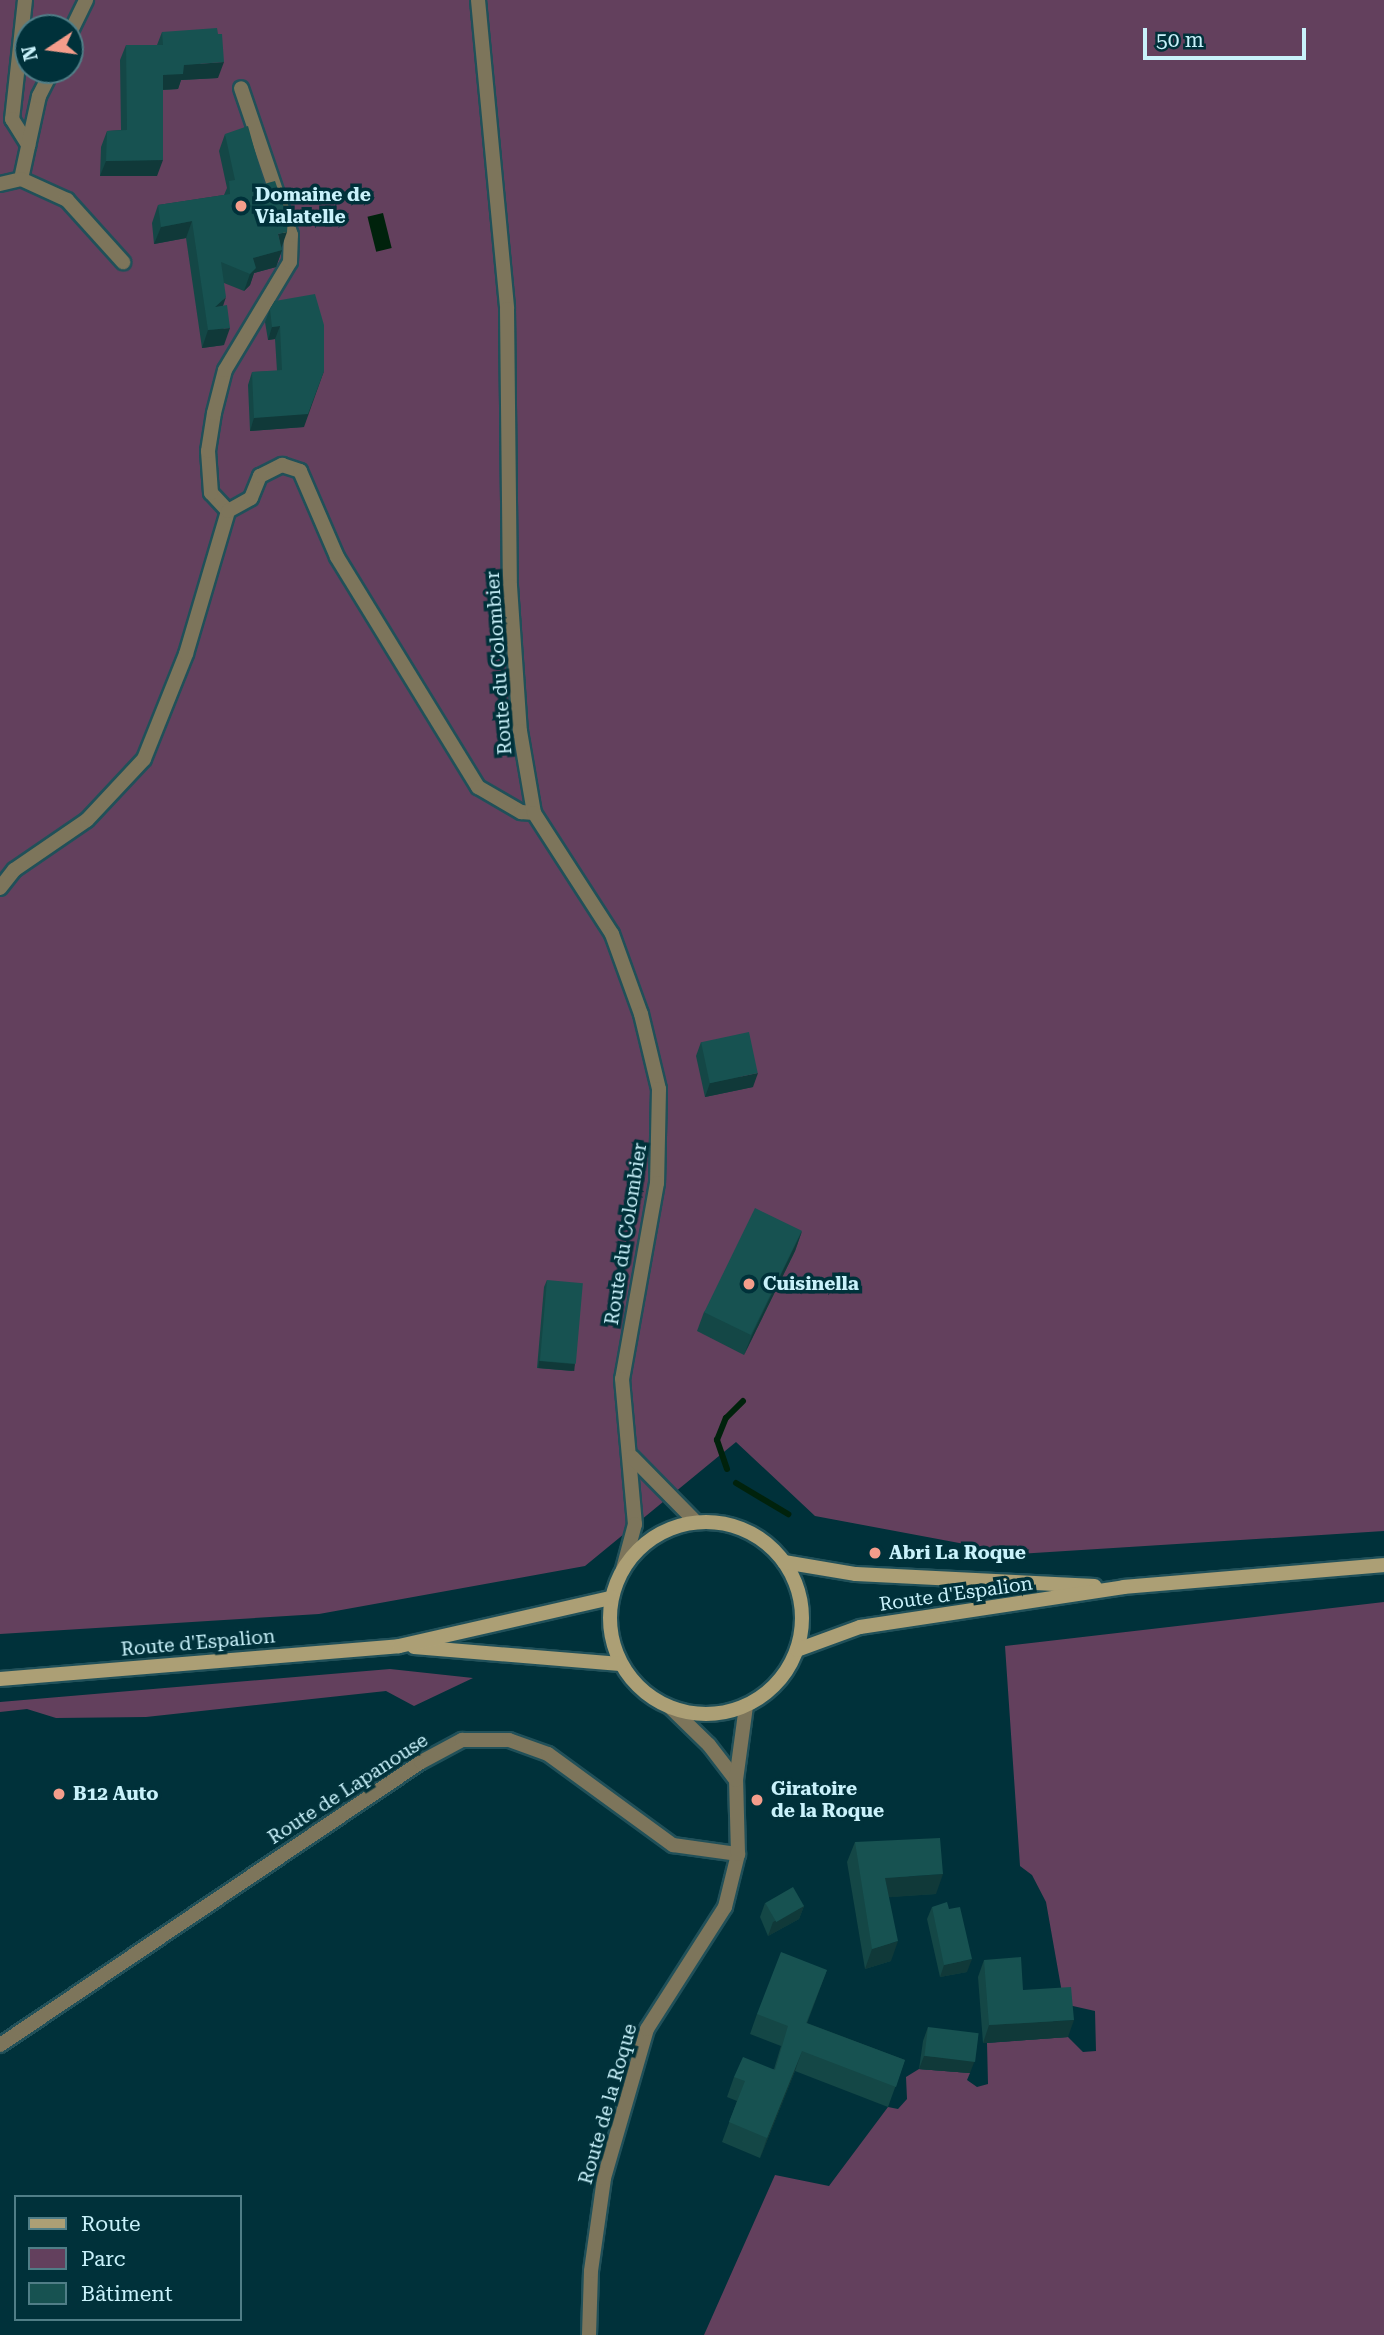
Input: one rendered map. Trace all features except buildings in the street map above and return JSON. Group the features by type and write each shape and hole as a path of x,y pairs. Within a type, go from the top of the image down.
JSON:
{"main road":[{"path":"696,1522 746,1530 785,1562 802,1614 797,1650 778,1683 746,1706 709,1715 671,1708 642,1691 620,1664 610,1631 611,1598 623,1569 654,1537 696,1522"},
{"name":"Route d'Espalion","path":"785,1562 856,1574 1124,1587"},
{"name":"Route d'Espalion","path":"797,1650 860,1627 1124,1587 1384,1565"},
{"name":"Route d'Espalion","path":"0,1679 399,1646 611,1598"},
{"name":"Route d'Espalion","path":"399,1646 620,1664"}],"street":[{"path":"25,0 12,119 28,145"},
{"name":"Route du Colombier","path":"478,0 508,309 510,586 520,731 534,813 612,934 641,1014 659,1089 657,1183 622,1379 632,1457 635,1524 623,1569"},
{"path":"21,179 39,96 45,84"},
{"path":"228,511 211,493 208,451 214,413 225,370 290,261 291,235 241,88"},
{"path":"0,184 21,179 67,200 123,262"},
{"path":"0,888 14,870 87,820 144,759 186,654 228,511 251,498 260,476 282,465 300,471 337,557 478,787 521,812 534,813"},
{"path":"632,1457 696,1522"},
{"name":"Route de la Roque","path":"589,2335 591,2271 604,2178 647,2029 725,1907 738,1854 736,1780 746,1706"},
{"path":"671,1708 709,1745 736,1780"},
{"name":"Route de Lapanouse","path":"0,2045 421,1762 462,1740 509,1740 548,1754 673,1845 738,1854"}],"green space":[{"path":"0,0 1384,0 1384,1531 1018,1554 815,1516 736,1442 585,1566 319,1614 0,1634"},
{"path":"1384,1602 1384,2335 704,2335 775,2175 829,2186 888,2107 898,2109 907,2099 906,2077 919,2069 970,2073 967,2080 977,2087 988,2084 987,2043 1068,2037 1083,2052 1096,2051 1095,2011 1064,2004 1046,1902 1032,1875 1020,1866 1005,1646"},
{"path":"390,1669 473,1678 414,1706 386,1691 146,1717 56,1718 27,1709 0,1712 0,1702"}],"shaded area":[{"path":"383,213 392,248 376,252 367,217"}],"waterway":[{"path":"727,1469 717,1440 726,1418 743,1401"},
{"path":"736,1483 788,1514"}],"place":[{"name":"Domaine de Vialatelle","path":"241,206"},
{"name":"Cuisinella","path":"749,1284"},
{"name":"Abri La Roque","path":"875,1553"},
{"name":"B12 Auto","path":"59,1794"},
{"name":"Giratoire de la Roque","path":"757,1800"}]}
